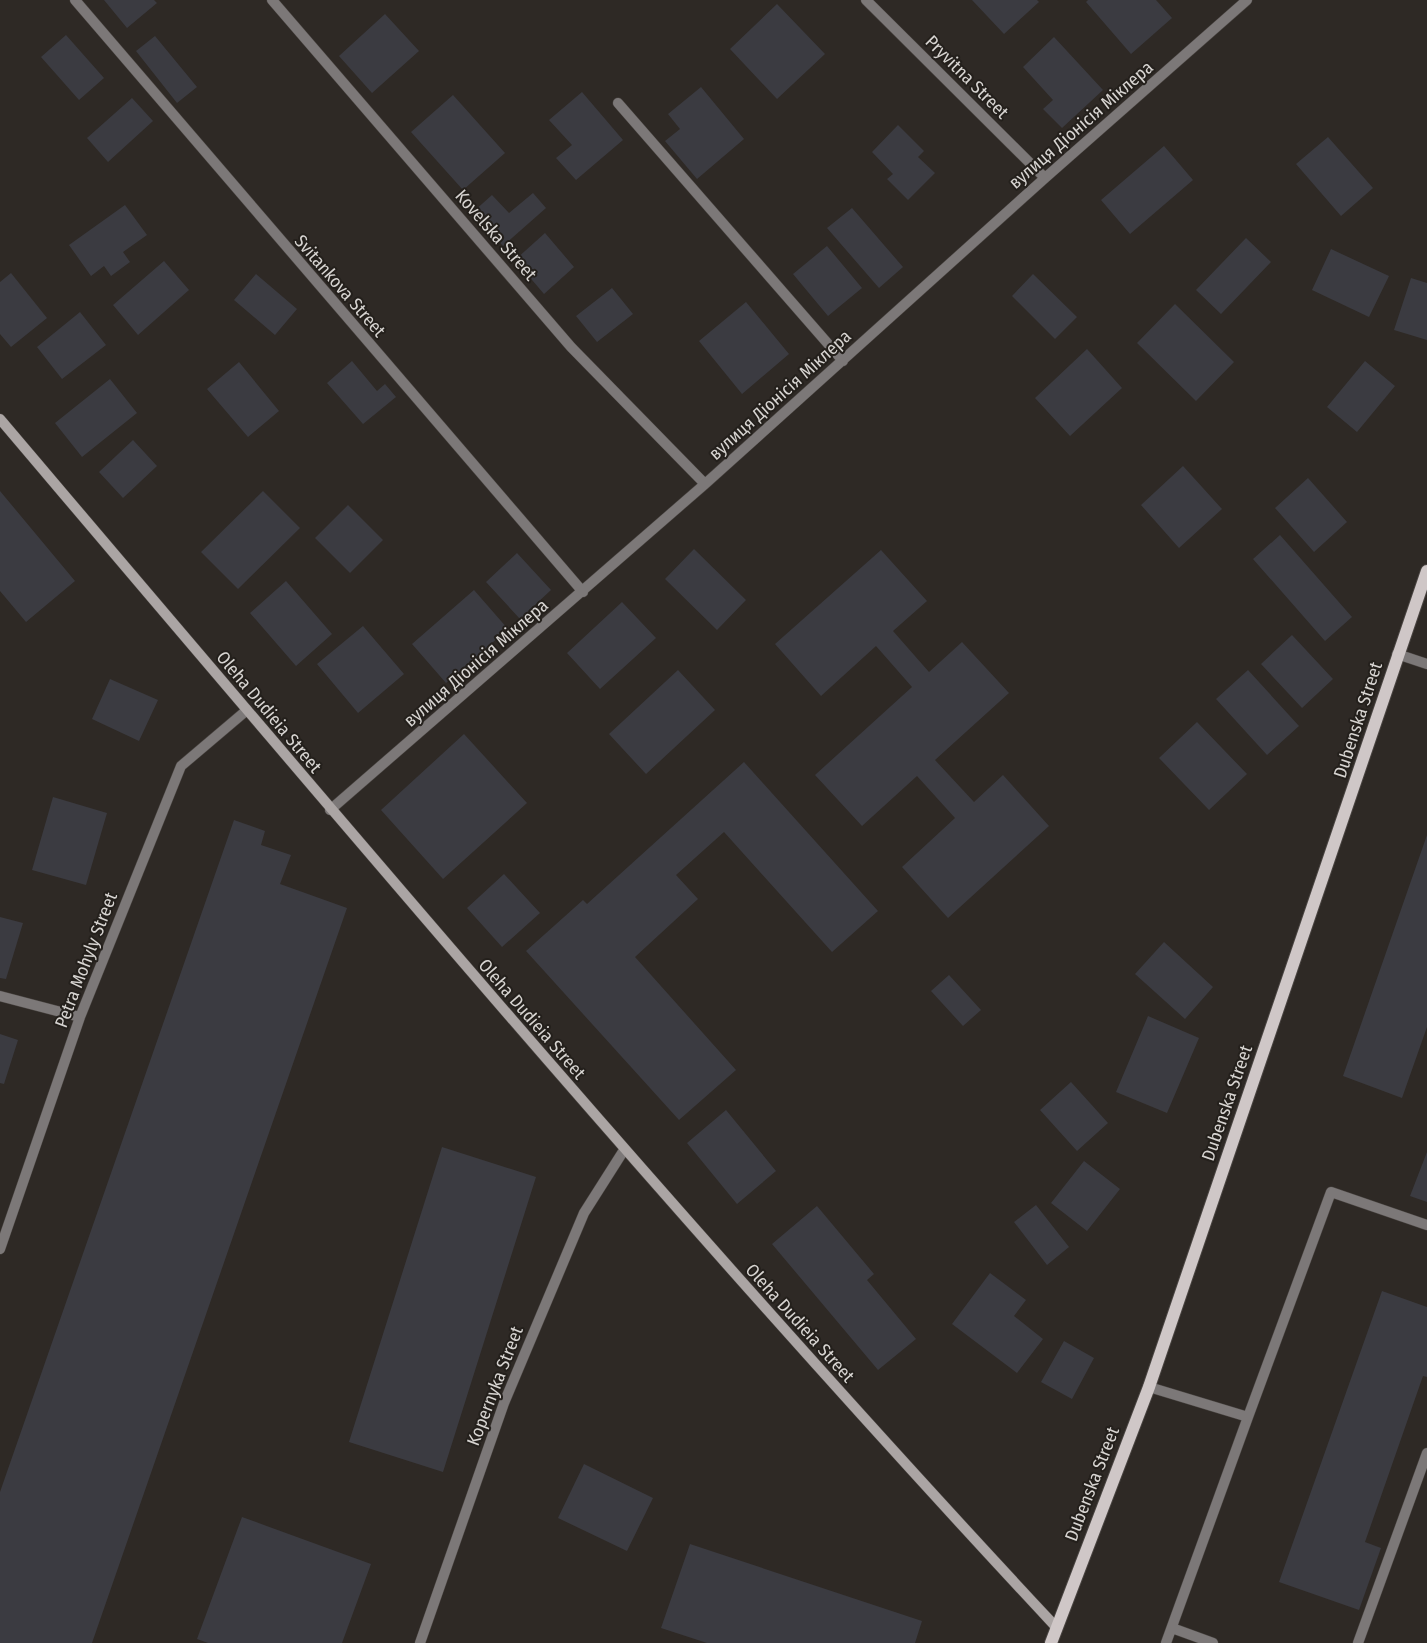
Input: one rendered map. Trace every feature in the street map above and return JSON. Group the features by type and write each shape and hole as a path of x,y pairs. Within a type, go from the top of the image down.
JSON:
{"main road":[{"name":"Oleha Dudieia Street","path":"0,419 330,810 624,1150 948,1512 1056,1627"},
{"name":"Dubenska Street","path":"1051,1643 1149,1387 1360,772 1397,654 1427,571"}],"street":[{"name":"Svitankova Street","path":"75,0 583,592"},
{"name":"Kovelska Street","path":"272,0 571,347 704,484"},
{"name":"Pryvitna Street","path":"866,0 1044,178"},
{"name":"вулиця Діонісія Міклера","path":"330,810 583,592 1242,2"},
{"path":"618,103 843,361"},
{"path":"1397,654 1427,664"},
{"name":"Petra Mohyly Street","path":"0,1249 80,1017 181,766 247,710"},
{"path":"0,996 80,1017"},
{"name":"Kopernyka Street","path":"420,1643 504,1403 584,1213 624,1150"},
{"path":"1166,1643 1331,1192 1427,1225"},
{"path":"1149,1387 1248,1417"},
{"path":"1358,1643 1427,1453"},
{"path":"1172,1628 1213,1643"}],"building":[{"path":"104,0 154,0 157,3 127,28"},
{"path":"972,0 1037,0 1039,2 1004,34"},
{"path":"1088,0 1156,0 1172,18 1131,54 1086,2"},
{"path":"777,4 825,54 777,99 730,49"},
{"path":"385,14 419,51 372,93 339,56"},
{"path":"66,35 104,78 79,100 41,57"},
{"path":"155,36 197,87 177,103 136,51"},
{"path":"1054,37 1103,90 1062,128 1043,109 1053,100 1023,67"},
{"path":"701,87 744,139 697,179 665,141 680,129 668,114"},
{"path":"582,92 623,140 576,180 556,158 572,145 549,120"},
{"path":"453,95 505,153 463,190 411,132"},
{"path":"132,98 153,121 108,162 87,138"},
{"path":"898,125 924,151 918,157 935,173 908,200 887,179 893,174 872,152"},
{"path":"1328,137 1373,188 1341,216 1296,164"},
{"path":"1164,146 1193,180 1130,234 1101,200"},
{"path":"533,193 546,208 503,246 473,212 492,195 509,213"},
{"path":"125,205 147,235 123,252 130,262 111,276 104,266 91,276 69,245"},
{"path":"852,208 903,267 879,288 827,228"},
{"path":"545,233 574,267 544,294 515,260"},
{"path":"1246,238 1271,262 1221,314 1196,290"},
{"path":"827,246 862,288 828,316 793,274"},
{"path":"1331,249 1389,276 1369,317 1312,290"},
{"path":"164,261 189,290 138,335 113,305"},
{"path":"11,273 47,318 11,347 0,334 0,282"},
{"path":"256,274 297,309 275,335 234,300"},
{"path":"1033,274 1077,317 1055,339 1012,296"},
{"path":"1411,278 1427,283 1427,340 1394,330"},
{"path":"612,288 633,314 597,342 576,316"},
{"path":"746,302 789,354 742,394 699,341"},
{"path":"1175,304 1234,362 1196,401 1137,343"},
{"path":"80,312 106,345 62,379 37,347"},
{"path":"1087,349 1122,388 1070,436 1035,398"},
{"path":"352,361 377,391 385,384 396,397 363,424 327,383"},
{"path":"1365,361 1395,386 1357,432 1327,407"},
{"path":"239,362 279,411 248,437 207,389"},
{"path":"110,379 137,413 82,457 55,423"},
{"path":"133,440 157,466 123,498 99,472"},
{"path":"1183,466 1222,509 1179,548 1141,505"},
{"path":"1308,478 1347,522 1314,552 1275,508"},
{"path":"0,491 75,581 26,622 0,591"},
{"path":"263,491 300,528 238,589 201,552"},
{"path":"348,505 383,540 350,573 315,538"},
{"path":"1280,535 1352,617 1325,641 1253,559"},
{"path":"694,549 746,600 717,630 665,579"},
{"path":"881,550 927,601 893,631 929,672 962,642 1009,693 935,760 974,802 1003,775 1049,826 948,918 902,867 955,818 917,776 862,826 815,775 912,687 876,646 821,696 775,644"},
{"path":"517,553 551,590 520,619 486,582"},
{"path":"286,581 332,634 296,666 250,613"},
{"path":"474,590 508,629 446,683 412,644"},
{"path":"622,602 656,638 600,689 567,653"},
{"path":"363,626 404,674 358,713 317,664"},
{"path":"1292,635 1333,679 1302,708 1261,664"},
{"path":"678,670 715,710 646,774 609,734"},
{"path":"1248,670 1299,726 1267,755 1216,699"},
{"path":"110,679 158,700 139,741 92,719"},
{"path":"1197,722 1247,774 1209,810 1159,758"},
{"path":"464,734 527,803 443,879 381,810"},
{"path":"744,762 878,911 832,952 724,832 676,875 698,899 635,957 736,1070 679,1120 526,951 583,900 587,904"},
{"path":"53,797 107,813 86,885 32,870"},
{"path":"234,820 265,831 261,845 291,855 280,884 347,908 92,1643 0,1643 0,1492"},
{"path":"1427,835 1427,1027 1402,1098 1343,1076"},
{"path":"504,874 540,913 502,947 467,908"},
{"path":"0,917 23,923 6,979 0,978"},
{"path":"1164,942 1213,987 1185,1019 1135,974"},
{"path":"949,975 981,1010 963,1026 931,991"},
{"path":"1148,1016 1199,1038 1167,1113 1116,1092"},
{"path":"0,1034 18,1040 4,1084 0,1083"},
{"path":"1071,1082 1108,1123 1077,1151 1040,1110"},
{"path":"726,1110 776,1171 737,1204 687,1143"},
{"path":"442,1147 536,1177 443,1472 349,1442"},
{"path":"1427,1152 1427,1202 1410,1196"},
{"path":"1084,1161 1120,1189 1087,1231 1051,1203"},
{"path":"1036,1205 1069,1247 1047,1265 1014,1222"},
{"path":"817,1206 874,1274 867,1280 916,1339 878,1370 772,1244"},
{"path":"990,1273 1026,1300 1014,1316 1043,1339 1017,1373 952,1324"},
{"path":"1382,1291 1427,1307 1427,1377 1423,1376 1365,1542 1381,1548 1359,1610 1279,1582"},
{"path":"1064,1341 1094,1358 1072,1399 1041,1382"},
{"path":"584,1464 653,1498 627,1551 558,1518"},
{"path":"242,1517 371,1564 342,1643 208,1643 197,1639"},
{"path":"690,1544 922,1621 915,1643 707,1643 661,1628"}]}
